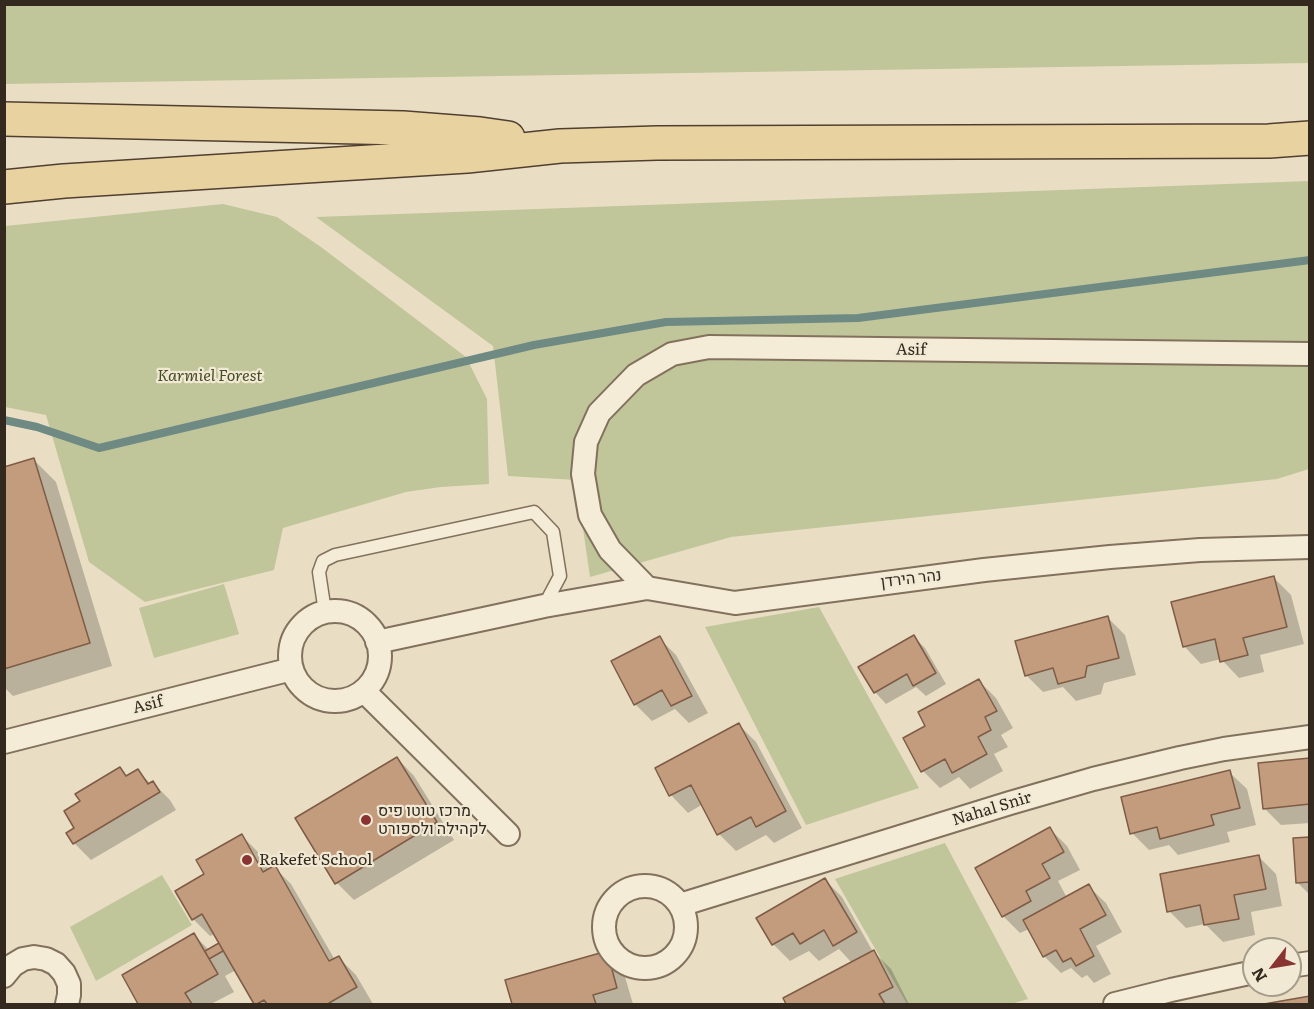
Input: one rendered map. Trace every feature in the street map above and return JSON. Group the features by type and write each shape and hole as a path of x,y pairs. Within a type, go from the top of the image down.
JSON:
{"main road":[{"path":"4,119 403,128 480,134 560,146"},
{"path":"4,187 64,181 467,156 560,146 657,143 1269,141 1310,138"},
{"path":"4,180 64,181"}],"street":[{"name":"Asif","path":"647,588 610,550 591,515 583,474 586,442 599,413 636,375 672,354 709,347 1310,354"},
{"name":"נהר הירדן","path":"377,642 544,606 647,588 735,603 984,570 1110,557 1200,550 1310,547"},
{"path":"339,611 354,615 365,622 374,633 377,642 381,660 377,674 370,686 360,695 347,700 319,699 307,692 292,669 290,654 293,640 300,627 325,612 339,611"},
{"name":"Asif","path":"4,742 292,669"},
{"path":"364,691 508,834"},
{"name":"Nahal Snir","path":"680,905 1093,779 1224,749 1310,737"},
{"path":"4,976 13,965 23,959 34,957 46,959 56,964 64,973 69,984 67,1005"},
{"path":"1115,1005 1242,975"}],"lane":[{"path":"325,612 319,572 323,561 335,555 534,512 554,532 560,576 544,606"}],"green space":[{"path":"1309,4 1309,63 5,84 5,5"},
{"path":"1309,181 1309,469 1277,479 731,537 590,577 576,480 508,476 493,346 316,217"},
{"name":"Karmiel Forest","path":"223,204 277,217 321,247 466,357 487,399 489,484 406,492 283,528 274,570 145,602 89,562 46,415 5,407 5,226"},
{"path":"224,584 239,634 154,658 139,608"},
{"path":"819,607 919,788 806,825 705,627"},
{"path":"945,843 1028,999 1011,1004 907,1004 835,879"},
{"path":"162,875 192,925 96,981 70,927"}],"building":[{"path":"34,458 90,643 4,669 4,467"},
{"path":"1274,576 1287,627 1243,638 1248,655 1220,662 1215,639 1183,647 1171,602"},
{"path":"1108,616 1119,658 1087,666 1085,677 1058,684 1053,668 1025,676 1015,641"},
{"path":"914,635 936,673 913,686 907,674 874,693 858,667"},
{"path":"660,636 692,696 671,706 662,690 634,705 611,661"},
{"path":"979,679 997,711 985,717 991,730 978,737 987,754 952,773 945,759 921,772 903,738 925,726 918,712"},
{"path":"739,723 786,811 756,827 751,817 717,835 691,785 669,796 655,768"},
{"name":"מרכז טוטו פיס לקהילה ולספורט","path":"397,757 437,822 335,884 295,818"},
{"path":"1310,758 1310,804 1263,809 1258,763"},
{"path":"120,767 126,776 138,769 148,784 153,781 160,792 73,844 66,833 74,828 64,811 80,801 75,794"},
{"path":"1230,770 1240,808 1211,815 1214,825 1160,839 1157,827 1130,834 1121,797"},
{"path":"1050,827 1064,852 1042,864 1050,878 1026,891 1031,901 1002,917 975,868"},
{"path":"242,834 263,872 275,865 329,961 339,956 357,987 330,1004 267,1004 264,1000 254,1004 202,914 192,920 175,891 204,874 196,860"},
{"path":"1310,837 1310,882 1296,883 1293,838"},
{"path":"1259,855 1266,889 1234,895 1239,919 1204,925 1200,905 1167,912 1160,874"},
{"path":"825,878 857,932 833,946 824,930 800,944 793,933 772,945 756,918"},
{"path":"1089,884 1106,915 1080,929 1094,956 1076,966 1071,958 1063,962 1056,950 1043,957 1023,920"},
{"path":"194,933 218,974 185,993 192,1004 138,1004 122,975"},
{"path":"219,943 223,951 209,959 205,951"},
{"path":"874,950 893,987 879,994 885,1004 786,1004 783,998"},
{"path":"607,951 617,988 593,995 596,1004 512,1004 505,980"},
{"path":"1310,996 1310,1004 1264,1004"}],"waterway":[{"path":"4,420 37,427 99,448 534,345 666,322 858,318 1310,260"}],"place":[{"name":"מרכז טוטו פיס לקהילה ולספורט","path":"366,820"},
{"name":"Rakefet School","path":"247,860"}]}
